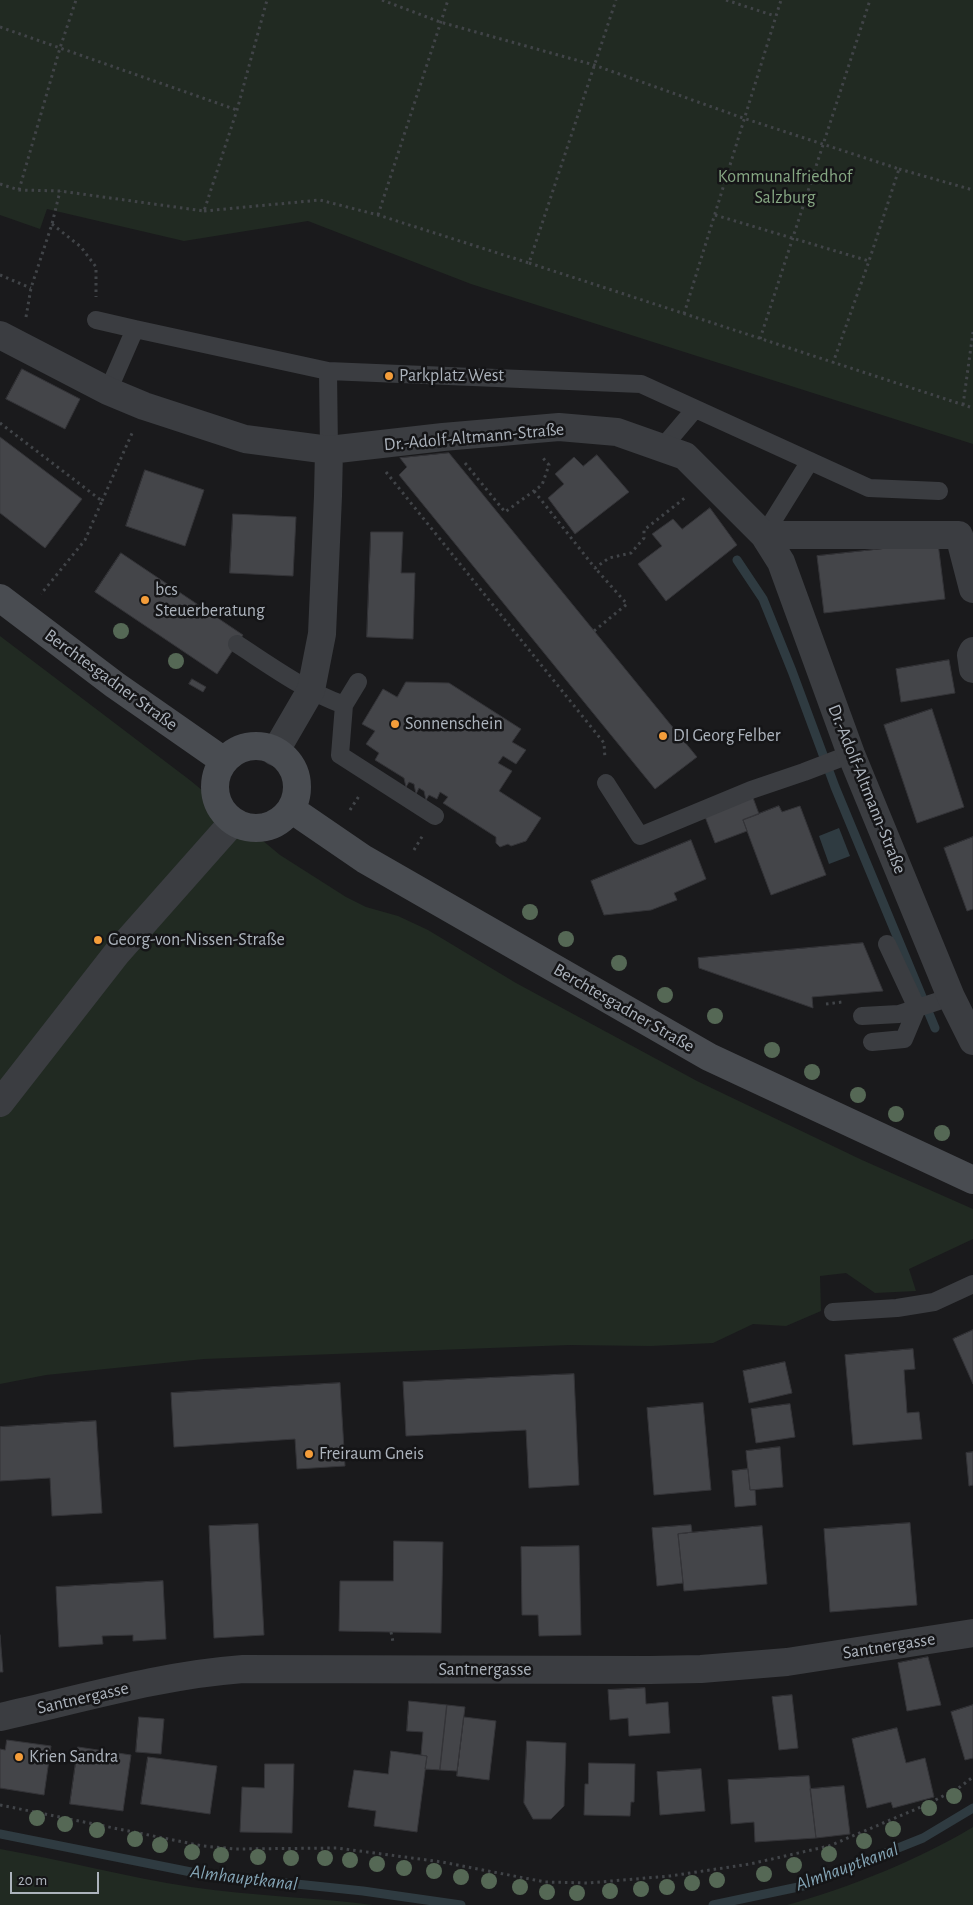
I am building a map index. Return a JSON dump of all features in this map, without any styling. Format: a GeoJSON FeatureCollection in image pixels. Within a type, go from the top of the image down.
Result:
{"type":"FeatureCollection","features":[{"type":"Feature","properties":{"kind":"main road","name":"Berchtesgadner Straße"},"geometry":{"type":"LineString","coordinates":[[0,598],[115,685],[224,761]]}},
{"type":"Feature","properties":{"kind":"main road"},"geometry":{"type":"LineString","coordinates":[[248,747],[262,747],[275,752],[286,760],[293,771],[296,784],[295,797],[291,809],[282,819],[271,826],[245,827],[233,822],[223,812],[217,800],[214,786],[217,773],[224,761],[235,752],[248,747]]}},
{"type":"Feature","properties":{"kind":"main road","name":"Berchtesgadner Straße"},"geometry":{"type":"LineString","coordinates":[[291,809],[364,859],[709,1057],[973,1180]]}},
{"type":"Feature","properties":{"kind":"street","name":"Dr.-Adolf-Altmann-Straße"},"geometry":{"type":"LineString","coordinates":[[10,341],[108,391],[144,406],[245,439],[328,450],[558,427],[617,432],[685,456],[764,535],[780,562],[843,757],[942,999],[973,1041]]}},
{"type":"Feature","properties":{"kind":"street"},"geometry":{"type":"LineString","coordinates":[[275,752],[311,690],[322,634],[328,450]]}},
{"type":"Feature","properties":{"kind":"street"},"geometry":{"type":"LineString","coordinates":[[764,535],[966,535],[973,589]]}},
{"type":"Feature","properties":{"kind":"street"},"geometry":{"type":"LineString","coordinates":[[973,651],[971,655],[973,669]]}},
{"type":"Feature","properties":{"kind":"street"},"geometry":{"type":"LineString","coordinates":[[0,1104],[117,953],[233,822]]}},
{"type":"Feature","properties":{"kind":"street","name":"Santnergasse"},"geometry":{"type":"LineString","coordinates":[[0,1717],[207,1672],[243,1669],[650,1670],[702,1668],[787,1662],[973,1633]]}},
{"type":"Feature","properties":{"kind":"lane"},"geometry":{"type":"LineString","coordinates":[[96,320],[328,371],[641,384],[869,488],[939,491]]}},
{"type":"Feature","properties":{"kind":"lane"},"geometry":{"type":"LineString","coordinates":[[108,391],[135,329]]}},
{"type":"Feature","properties":{"kind":"lane"},"geometry":{"type":"LineString","coordinates":[[328,371],[328,450]]}},
{"type":"Feature","properties":{"kind":"lane"},"geometry":{"type":"LineString","coordinates":[[662,448],[695,409]]}},
{"type":"Feature","properties":{"kind":"lane"},"geometry":{"type":"LineString","coordinates":[[764,535],[810,461]]}},
{"type":"Feature","properties":{"kind":"lane"},"geometry":{"type":"LineString","coordinates":[[237,644],[311,690],[327,699],[344,705]]}},
{"type":"Feature","properties":{"kind":"lane"},"geometry":{"type":"LineString","coordinates":[[358,682],[344,705],[340,756],[436,816]]}},
{"type":"Feature","properties":{"kind":"lane"},"geometry":{"type":"LineString","coordinates":[[606,783],[640,836],[751,790],[843,757]]}},
{"type":"Feature","properties":{"kind":"lane"},"geometry":{"type":"LineString","coordinates":[[872,1042],[904,1039],[917,1008],[887,944]]}},
{"type":"Feature","properties":{"kind":"lane"},"geometry":{"type":"LineString","coordinates":[[862,1016],[899,1014],[942,999]]}},
{"type":"Feature","properties":{"kind":"lane"},"geometry":{"type":"LineString","coordinates":[[833,1312],[896,1308],[934,1302],[973,1284]]}},
{"type":"Feature","properties":{"kind":"path"},"geometry":{"type":"LineString","coordinates":[[19,190],[60,48],[76,0]]}},
{"type":"Feature","properties":{"kind":"path"},"geometry":{"type":"LineString","coordinates":[[204,211],[237,110],[267,0]]}},
{"type":"Feature","properties":{"kind":"path"},"geometry":{"type":"LineString","coordinates":[[382,0],[440,22],[594,65],[743,118],[973,190]]}},
{"type":"Feature","properties":{"kind":"path"},"geometry":{"type":"LineString","coordinates":[[378,216],[448,0]]}},
{"type":"Feature","properties":{"kind":"path"},"geometry":{"type":"LineString","coordinates":[[529,263],[616,0]]}},
{"type":"Feature","properties":{"kind":"path"},"geometry":{"type":"LineString","coordinates":[[726,0],[776,16]]}},
{"type":"Feature","properties":{"kind":"path"},"geometry":{"type":"LineString","coordinates":[[684,314],[781,0]]}},
{"type":"Feature","properties":{"kind":"path"},"geometry":{"type":"LineString","coordinates":[[760,339],[870,0]]}},
{"type":"Feature","properties":{"kind":"path"},"geometry":{"type":"LineString","coordinates":[[0,27],[237,110]]}},
{"type":"Feature","properties":{"kind":"path"},"geometry":{"type":"LineString","coordinates":[[833,363],[899,168]]}},
{"type":"Feature","properties":{"kind":"path"},"geometry":{"type":"LineString","coordinates":[[0,184],[19,190],[60,191],[204,211],[320,200],[529,263],[973,408]]}},
{"type":"Feature","properties":{"kind":"path"},"geometry":{"type":"LineString","coordinates":[[10,341],[31,288],[52,224],[60,191]]}},
{"type":"Feature","properties":{"kind":"path"},"geometry":{"type":"LineString","coordinates":[[716,215],[869,261]]}},
{"type":"Feature","properties":{"kind":"path"},"geometry":{"type":"LineString","coordinates":[[52,224],[81,247],[96,268],[96,320]]}},
{"type":"Feature","properties":{"kind":"path"},"geometry":{"type":"LineString","coordinates":[[0,275],[31,288]]}},
{"type":"Feature","properties":{"kind":"path"},"geometry":{"type":"LineString","coordinates":[[963,405],[973,332]]}},
{"type":"Feature","properties":{"kind":"path"},"geometry":{"type":"LineString","coordinates":[[41,594],[85,540],[144,406]]}},
{"type":"Feature","properties":{"kind":"path"},"geometry":{"type":"LineString","coordinates":[[0,423],[102,501]]}},
{"type":"Feature","properties":{"kind":"path"},"geometry":{"type":"LineString","coordinates":[[443,437],[505,512],[542,485],[549,465],[521,430]]}},
{"type":"Feature","properties":{"kind":"path"},"geometry":{"type":"LineString","coordinates":[[380,465],[604,743],[606,783]]}},
{"type":"Feature","properties":{"kind":"path"},"geometry":{"type":"LineString","coordinates":[[596,568],[609,558],[631,553],[644,538],[644,530],[708,479]]}},
{"type":"Feature","properties":{"kind":"path"},"geometry":{"type":"LineString","coordinates":[[534,491],[596,568],[628,604],[594,631]]}},
{"type":"Feature","properties":{"kind":"path"},"geometry":{"type":"LineString","coordinates":[[0,1805],[204,1846],[236,1850],[337,1848],[442,1862],[544,1882],[588,1883],[715,1870],[829,1846],[928,1804],[960,1787],[973,1777]]}},
{"type":"Feature","properties":{"kind":"green space","name":"Kommunalfriedhof Salzburg"},"geometry":{"type":"Polygon","coordinates":[[[0,0],[973,0],[973,444],[471,284],[308,221],[184,241],[47,209],[40,229],[0,215],[0,0]]]}},
{"type":"Feature","properties":{"kind":"green space"},"geometry":{"type":"Polygon","coordinates":[[[0,636],[191,781],[280,855],[346,897],[366,907],[398,916],[428,930],[516,983],[697,1081],[862,1160],[973,1209],[973,1239],[909,1269],[916,1291],[875,1293],[846,1273],[820,1276],[821,1311],[786,1326],[753,1324],[713,1343],[651,1346],[569,1345],[204,1359],[46,1375],[0,1384],[0,636]]]}},
{"type":"Feature","properties":{"kind":"green space"},"geometry":{"type":"Polygon","coordinates":[[[973,1827],[973,1905],[787,1905],[859,1882],[883,1872],[929,1851],[973,1827]]]}},
{"type":"Feature","properties":{"kind":"green space"},"geometry":{"type":"Polygon","coordinates":[[[0,1849],[191,1887],[373,1905],[0,1905],[0,1849]]]}},
{"type":"Feature","properties":{"kind":"shaded area"},"geometry":{"type":"Polygon","coordinates":[[[839,828],[850,856],[829,864],[819,836],[839,828]]]}},
{"type":"Feature","properties":{"kind":"building"},"geometry":{"type":"Polygon","coordinates":[[[22,369],[80,399],[65,429],[6,399],[22,369]]]}},
{"type":"Feature","properties":{"kind":"building"},"geometry":{"type":"Polygon","coordinates":[[[0,437],[82,499],[45,548],[0,513],[0,437]]]}},
{"type":"Feature","properties":{"kind":"building"},"geometry":{"type":"Polygon","coordinates":[[[449,453],[697,757],[655,789],[399,475],[407,467],[400,458],[449,453]]]}},
{"type":"Feature","properties":{"kind":"building"},"geometry":{"type":"Polygon","coordinates":[[[597,455],[629,492],[575,534],[548,498],[564,484],[555,474],[574,457],[583,466],[597,455]]]}},
{"type":"Feature","properties":{"kind":"building"},"geometry":{"type":"Polygon","coordinates":[[[145,470],[204,490],[185,546],[126,526],[145,470]]]}},
{"type":"Feature","properties":{"kind":"building"},"geometry":{"type":"Polygon","coordinates":[[[710,508],[737,545],[666,601],[638,564],[662,546],[652,534],[673,519],[682,529],[710,508]]]}},
{"type":"Feature","properties":{"kind":"building"},"geometry":{"type":"Polygon","coordinates":[[[233,514],[296,517],[293,576],[230,573],[233,514]]]}},
{"type":"Feature","properties":{"kind":"building"},"geometry":{"type":"Polygon","coordinates":[[[371,532],[403,532],[401,573],[415,573],[413,639],[367,637],[371,532]]]}},
{"type":"Feature","properties":{"kind":"building"},"geometry":{"type":"Polygon","coordinates":[[[938,543],[945,599],[824,613],[817,556],[938,543]]]}},
{"type":"Feature","properties":{"kind":"building"},"geometry":{"type":"Polygon","coordinates":[[[121,553],[243,635],[217,674],[95,592],[121,553]]]}},
{"type":"Feature","properties":{"kind":"building"},"geometry":{"type":"Polygon","coordinates":[[[949,660],[955,693],[901,702],[896,669],[949,660]]]}},
{"type":"Feature","properties":{"kind":"building"},"geometry":{"type":"Polygon","coordinates":[[[192,679],[206,687],[203,692],[189,684],[192,679]]]}},
{"type":"Feature","properties":{"kind":"building"},"geometry":{"type":"Polygon","coordinates":[[[406,682],[449,683],[521,729],[512,742],[526,750],[516,764],[503,756],[498,763],[512,771],[499,791],[541,818],[526,841],[500,847],[496,843],[496,837],[443,803],[448,797],[440,792],[437,799],[429,795],[426,800],[424,791],[419,788],[416,794],[414,784],[409,782],[406,787],[404,778],[375,760],[379,753],[366,744],[375,731],[362,724],[383,689],[397,697],[406,682]]]}},
{"type":"Feature","properties":{"kind":"building"},"geometry":{"type":"Polygon","coordinates":[[[932,709],[964,807],[917,823],[884,725],[932,709]]]}},
{"type":"Feature","properties":{"kind":"building"},"geometry":{"type":"Polygon","coordinates":[[[752,795],[759,814],[743,820],[747,831],[715,843],[704,814],[752,795]]]}},
{"type":"Feature","properties":{"kind":"building"},"geometry":{"type":"Polygon","coordinates":[[[779,806],[782,812],[800,806],[826,875],[771,895],[743,820],[779,806]]]}},
{"type":"Feature","properties":{"kind":"building"},"geometry":{"type":"Polygon","coordinates":[[[973,837],[973,909],[967,911],[944,848],[973,837]]]}},
{"type":"Feature","properties":{"kind":"building"},"geometry":{"type":"Polygon","coordinates":[[[691,840],[706,879],[674,893],[677,900],[651,910],[604,915],[591,881],[691,840]]]}},
{"type":"Feature","properties":{"kind":"building"},"geometry":{"type":"Polygon","coordinates":[[[863,943],[883,991],[812,997],[813,1008],[699,968],[698,958],[863,943]]]}},
{"type":"Feature","properties":{"kind":"building"},"geometry":{"type":"Polygon","coordinates":[[[973,1330],[973,1384],[953,1339],[973,1330]]]}},
{"type":"Feature","properties":{"kind":"building"},"geometry":{"type":"Polygon","coordinates":[[[913,1349],[915,1369],[904,1370],[907,1413],[919,1412],[922,1439],[853,1445],[845,1355],[913,1349]]]}},
{"type":"Feature","properties":{"kind":"building"},"geometry":{"type":"Polygon","coordinates":[[[785,1362],[792,1393],[749,1403],[743,1371],[785,1362]]]}},
{"type":"Feature","properties":{"kind":"building"},"geometry":{"type":"Polygon","coordinates":[[[574,1374],[579,1485],[529,1488],[526,1430],[406,1436],[403,1382],[574,1374]]]}},
{"type":"Feature","properties":{"kind":"building"},"geometry":{"type":"Polygon","coordinates":[[[340,1383],[345,1466],[297,1469],[295,1439],[174,1447],[171,1393],[340,1383]]]}},
{"type":"Feature","properties":{"kind":"building"},"geometry":{"type":"Polygon","coordinates":[[[703,1403],[711,1490],[654,1495],[647,1408],[703,1403]]]}},
{"type":"Feature","properties":{"kind":"building"},"geometry":{"type":"Polygon","coordinates":[[[790,1404],[795,1437],[756,1443],[751,1409],[790,1404]]]}},
{"type":"Feature","properties":{"kind":"building"},"geometry":{"type":"Polygon","coordinates":[[[96,1421],[102,1513],[52,1516],[50,1478],[0,1481],[0,1427],[96,1421]]]}},
{"type":"Feature","properties":{"kind":"building"},"geometry":{"type":"Polygon","coordinates":[[[780,1447],[783,1487],[750,1490],[746,1451],[780,1447]]]}},
{"type":"Feature","properties":{"kind":"building"},"geometry":{"type":"Polygon","coordinates":[[[973,1452],[973,1485],[969,1486],[966,1453],[973,1452]]]}},
{"type":"Feature","properties":{"kind":"building"},"geometry":{"type":"Polygon","coordinates":[[[748,1469],[750,1490],[755,1490],[756,1505],[735,1507],[732,1471],[748,1469]]]}},
{"type":"Feature","properties":{"kind":"building"},"geometry":{"type":"Polygon","coordinates":[[[910,1523],[917,1605],[830,1612],[824,1529],[910,1523]]]}},
{"type":"Feature","properties":{"kind":"building"},"geometry":{"type":"Polygon","coordinates":[[[258,1524],[264,1635],[214,1638],[209,1526],[258,1524]]]}},
{"type":"Feature","properties":{"kind":"building"},"geometry":{"type":"Polygon","coordinates":[[[691,1525],[692,1532],[678,1534],[683,1583],[657,1586],[652,1528],[691,1525]]]}},
{"type":"Feature","properties":{"kind":"building"},"geometry":{"type":"Polygon","coordinates":[[[762,1526],[767,1584],[684,1591],[678,1534],[762,1526]]]}},
{"type":"Feature","properties":{"kind":"building"},"geometry":{"type":"Polygon","coordinates":[[[394,1541],[443,1542],[441,1633],[339,1631],[340,1581],[393,1581],[394,1541]]]}},
{"type":"Feature","properties":{"kind":"building"},"geometry":{"type":"Polygon","coordinates":[[[579,1546],[581,1635],[539,1636],[538,1615],[522,1615],[521,1547],[579,1546]]]}},
{"type":"Feature","properties":{"kind":"building"},"geometry":{"type":"Polygon","coordinates":[[[163,1581],[166,1639],[133,1641],[133,1635],[102,1636],[103,1644],[59,1647],[56,1587],[163,1581]]]}},
{"type":"Feature","properties":{"kind":"building"},"geometry":{"type":"Polygon","coordinates":[[[0,1635],[3,1672],[0,1672],[0,1635]]]}},
{"type":"Feature","properties":{"kind":"building"},"geometry":{"type":"Polygon","coordinates":[[[928,1657],[941,1705],[907,1711],[898,1663],[928,1657]]]}},
{"type":"Feature","properties":{"kind":"building"},"geometry":{"type":"Polygon","coordinates":[[[645,1688],[646,1704],[668,1702],[670,1733],[629,1736],[628,1718],[610,1720],[608,1690],[645,1688]]]}},
{"type":"Feature","properties":{"kind":"building"},"geometry":{"type":"Polygon","coordinates":[[[792,1695],[798,1748],[779,1750],[772,1697],[792,1695]]]}},
{"type":"Feature","properties":{"kind":"building"},"geometry":{"type":"Polygon","coordinates":[[[409,1701],[447,1705],[440,1770],[425,1769],[427,1756],[421,1755],[423,1732],[407,1731],[409,1701]]]}},
{"type":"Feature","properties":{"kind":"building"},"geometry":{"type":"Polygon","coordinates":[[[447,1705],[465,1707],[457,1771],[440,1770],[447,1705]]]}},
{"type":"Feature","properties":{"kind":"building"},"geometry":{"type":"Polygon","coordinates":[[[973,1705],[973,1758],[965,1760],[951,1712],[973,1705]]]}},
{"type":"Feature","properties":{"kind":"building"},"geometry":{"type":"Polygon","coordinates":[[[139,1717],[164,1719],[161,1754],[136,1752],[139,1717]]]}},
{"type":"Feature","properties":{"kind":"building"},"geometry":{"type":"Polygon","coordinates":[[[464,1717],[496,1721],[489,1780],[457,1776],[464,1717]]]}},
{"type":"Feature","properties":{"kind":"building"},"geometry":{"type":"Polygon","coordinates":[[[897,1728],[906,1763],[925,1758],[934,1797],[893,1808],[891,1802],[867,1808],[852,1739],[897,1728]]]}},
{"type":"Feature","properties":{"kind":"building"},"geometry":{"type":"Polygon","coordinates":[[[7,1740],[51,1746],[44,1795],[0,1788],[0,1749],[5,1750],[7,1740]]]}},
{"type":"Feature","properties":{"kind":"building"},"geometry":{"type":"Polygon","coordinates":[[[527,1741],[566,1743],[564,1806],[551,1819],[533,1819],[524,1803],[527,1741]]]}},
{"type":"Feature","properties":{"kind":"building"},"geometry":{"type":"Polygon","coordinates":[[[78,1747],[131,1755],[123,1811],[70,1804],[78,1747]]]}},
{"type":"Feature","properties":{"kind":"building"},"geometry":{"type":"Polygon","coordinates":[[[391,1751],[427,1756],[417,1832],[374,1826],[376,1811],[348,1807],[354,1770],[388,1774],[391,1751]]]}},
{"type":"Feature","properties":{"kind":"building"},"geometry":{"type":"Polygon","coordinates":[[[148,1757],[217,1766],[210,1814],[141,1804],[148,1757]]]}},
{"type":"Feature","properties":{"kind":"building"},"geometry":{"type":"Polygon","coordinates":[[[589,1763],[635,1764],[634,1802],[631,1802],[630,1816],[584,1815],[585,1784],[588,1784],[589,1763]]]}},
{"type":"Feature","properties":{"kind":"building"},"geometry":{"type":"Polygon","coordinates":[[[265,1764],[294,1764],[292,1833],[240,1832],[242,1787],[264,1788],[265,1764]]]}},
{"type":"Feature","properties":{"kind":"building"},"geometry":{"type":"Polygon","coordinates":[[[701,1769],[705,1811],[660,1815],[657,1772],[701,1769]]]}},
{"type":"Feature","properties":{"kind":"building"},"geometry":{"type":"Polygon","coordinates":[[[809,1776],[816,1838],[755,1842],[754,1822],[731,1824],[728,1780],[809,1776]]]}},
{"type":"Feature","properties":{"kind":"building"},"geometry":{"type":"Polygon","coordinates":[[[844,1786],[850,1834],[816,1838],[810,1789],[844,1786]]]}},
{"type":"Feature","properties":{"kind":"waterway"},"geometry":{"type":"LineString","coordinates":[[737,560],[763,599],[835,787],[935,1028]]}},
{"type":"Feature","properties":{"kind":"waterway","name":"Almhauptkanal"},"geometry":{"type":"LineString","coordinates":[[713,1905],[803,1886],[923,1838],[973,1808]]}},
{"type":"Feature","properties":{"kind":"waterway","name":"Almhauptkanal"},"geometry":{"type":"LineString","coordinates":[[0,1834],[201,1874],[363,1891],[461,1905]]}},
{"type":"Feature","properties":{"kind":"place","name":"Parkplatz West"},"geometry":{"type":"Point","coordinates":[389,376]}},
{"type":"Feature","properties":{"kind":"place","name":"bcs Steuerberatung"},"geometry":{"type":"Point","coordinates":[145,600]}},
{"type":"Feature","properties":{"kind":"place","name":"Sonnenschein"},"geometry":{"type":"Point","coordinates":[395,724]}},
{"type":"Feature","properties":{"kind":"place","name":"DI Georg Felber"},"geometry":{"type":"Point","coordinates":[663,736]}},
{"type":"Feature","properties":{"kind":"place","name":"Georg-von-Nissen-Straße"},"geometry":{"type":"Point","coordinates":[98,940]}},
{"type":"Feature","properties":{"kind":"place","name":"Freiraum Gneis"},"geometry":{"type":"Point","coordinates":[309,1454]}},
{"type":"Feature","properties":{"kind":"place","name":"Krien Sandra"},"geometry":{"type":"Point","coordinates":[19,1757]}}]}
